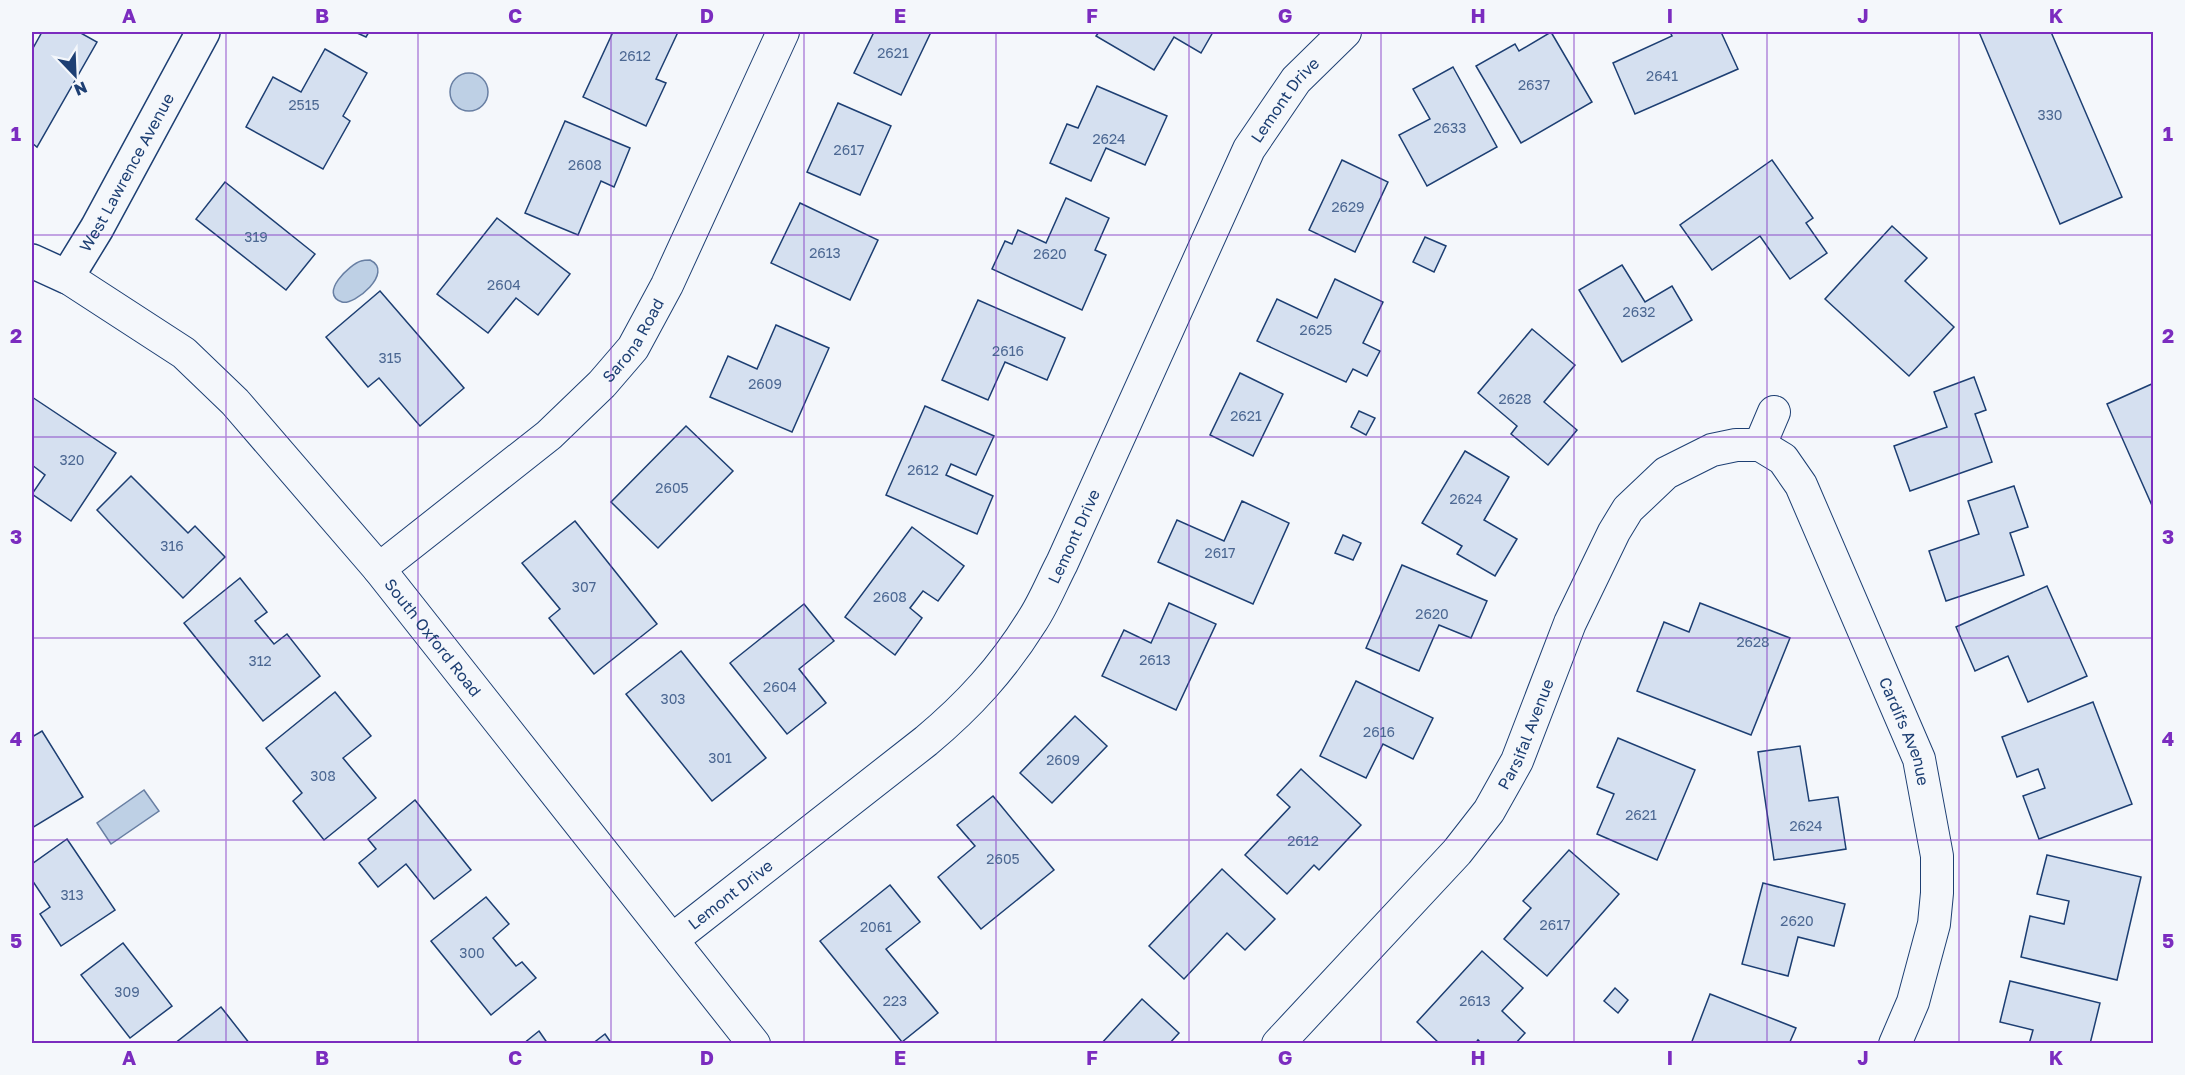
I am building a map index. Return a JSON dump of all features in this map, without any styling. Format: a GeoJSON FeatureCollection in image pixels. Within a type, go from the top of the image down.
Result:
{"type":"FeatureCollection","features":[{"type":"Feature","properties":{"kind":"street","name":"West Lawrence Avenue"},"geometry":{"type":"LineString","coordinates":[[67,277],[97,228],[203,32]]}},
{"type":"Feature","properties":{"kind":"street","name":"Sarona Road"},"geometry":{"type":"LineString","coordinates":[[378,569],[549,435],[602,384],[633,348],[667,285],[783,32]]}},
{"type":"Feature","properties":{"kind":"street","name":"Lemont Drive"},"geometry":{"type":"LineString","coordinates":[[672,940],[926,741],[963,709],[998,670],[1033,620],[1062,563],[1249,148],[1296,80],[1345,32]]}},
{"type":"Feature","properties":{"kind":"street"},"geometry":{"type":"LineString","coordinates":[[32,261],[67,277]]}},
{"type":"Feature","properties":{"kind":"street","name":"South Oxford Road"},"geometry":{"type":"LineString","coordinates":[[67,277],[184,353],[235,402],[378,569],[754,1044]]}},
{"type":"Feature","properties":{"kind":"street"},"geometry":{"type":"LineString","coordinates":[[1760,445],[1774,412]]}},
{"type":"Feature","properties":{"kind":"street","name":"Parsifal Avenue"},"geometry":{"type":"LineString","coordinates":[[1278,1044],[1457,852],[1489,810],[1516,761],[1570,624],[1614,532],[1628,509],[1666,473],[1712,450],[1736,445],[1760,445]]}},
{"type":"Feature","properties":{"kind":"street","name":"Cardifs Avenue"},"geometry":{"type":"LineString","coordinates":[[1760,445],[1783,459],[1801,485],[1919,759],[1937,856],[1937,892],[1934,924],[1916,991],[1895,1044]]}},
{"type":"Feature","properties":{"kind":"water"},"geometry":{"type":"Polygon","coordinates":[[[469,73],[483,78],[488,92],[483,106],[469,111],[455,106],[450,92],[455,78],[469,73]]]}},
{"type":"Feature","properties":{"kind":"water"},"geometry":{"type":"Polygon","coordinates":[[[370,260],[376,265],[378,272],[370,287],[363,294],[348,302],[335,298],[333,293],[335,286],[344,273],[356,263],[370,260]]]}},
{"type":"Feature","properties":{"kind":"water"},"geometry":{"type":"Polygon","coordinates":[[[144,790],[159,811],[111,844],[97,823],[144,790]]]}},
{"type":"Feature","properties":{"kind":"building"},"geometry":{"type":"Polygon","coordinates":[[[42,32],[79,32],[97,42],[37,147],[32,143],[32,50],[42,32]]]}},
{"type":"Feature","properties":{"kind":"building"},"geometry":{"type":"Polygon","coordinates":[[[355,32],[369,32],[366,37],[355,32]]]}},
{"type":"Feature","properties":{"kind":"building"},"geometry":{"type":"Polygon","coordinates":[[[613,32],[678,32],[656,79],[666,83],[646,126],[583,97],[613,32]]]}},
{"type":"Feature","properties":{"kind":"building"},"geometry":{"type":"Polygon","coordinates":[[[874,32],[931,32],[901,95],[854,73],[874,32]]]}},
{"type":"Feature","properties":{"kind":"building"},"geometry":{"type":"Polygon","coordinates":[[[1099,32],[1213,32],[1201,53],[1174,37],[1154,70],[1096,36],[1099,32]]]}},
{"type":"Feature","properties":{"kind":"building"},"geometry":{"type":"Polygon","coordinates":[[[1551,32],[1592,102],[1521,143],[1476,66],[1515,44],[1519,51],[1551,32]]]}},
{"type":"Feature","properties":{"kind":"building"},"geometry":{"type":"Polygon","coordinates":[[[1670,32],[1721,32],[1738,69],[1635,114],[1613,63],[1672,36],[1670,32]]]}},
{"type":"Feature","properties":{"kind":"building"},"geometry":{"type":"Polygon","coordinates":[[[1979,32],[2051,32],[2122,197],[2060,224],[1979,32]]]}},
{"type":"Feature","properties":{"kind":"building"},"geometry":{"type":"Polygon","coordinates":[[[325,49],[367,73],[343,116],[350,121],[323,169],[246,127],[273,77],[301,92],[325,49]]]}},
{"type":"Feature","properties":{"kind":"building"},"geometry":{"type":"Polygon","coordinates":[[[1453,67],[1497,147],[1427,186],[1399,135],[1430,119],[1413,89],[1453,67]]]}},
{"type":"Feature","properties":{"kind":"building"},"geometry":{"type":"Polygon","coordinates":[[[1097,86],[1167,116],[1145,165],[1106,148],[1091,181],[1050,163],[1067,124],[1078,128],[1097,86]]]}},
{"type":"Feature","properties":{"kind":"building"},"geometry":{"type":"Polygon","coordinates":[[[838,103],[891,126],[860,195],[807,172],[838,103]]]}},
{"type":"Feature","properties":{"kind":"building"},"geometry":{"type":"Polygon","coordinates":[[[565,121],[630,148],[614,187],[601,181],[578,235],[525,213],[565,121]]]}},
{"type":"Feature","properties":{"kind":"building"},"geometry":{"type":"Polygon","coordinates":[[[1342,160],[1388,182],[1355,252],[1309,230],[1342,160]]]}},
{"type":"Feature","properties":{"kind":"building"},"geometry":{"type":"Polygon","coordinates":[[[1772,160],[1813,218],[1806,223],[1827,253],[1790,279],[1760,236],[1712,270],[1680,225],[1772,160]]]}},
{"type":"Feature","properties":{"kind":"building"},"geometry":{"type":"Polygon","coordinates":[[[225,182],[315,254],[286,290],[196,219],[225,182]]]}},
{"type":"Feature","properties":{"kind":"building"},"geometry":{"type":"Polygon","coordinates":[[[1066,198],[1109,218],[1095,250],[1106,255],[1082,310],[992,269],[1005,241],[1012,244],[1018,230],[1046,243],[1066,198]]]}},
{"type":"Feature","properties":{"kind":"building"},"geometry":{"type":"Polygon","coordinates":[[[800,203],[878,240],[850,300],[771,263],[800,203]]]}},
{"type":"Feature","properties":{"kind":"building"},"geometry":{"type":"Polygon","coordinates":[[[497,218],[570,274],[538,315],[516,298],[488,333],[437,294],[497,218]]]}},
{"type":"Feature","properties":{"kind":"building"},"geometry":{"type":"Polygon","coordinates":[[[1892,226],[1927,258],[1905,281],[1954,327],[1909,376],[1825,299],[1892,226]]]}},
{"type":"Feature","properties":{"kind":"building"},"geometry":{"type":"Polygon","coordinates":[[[1425,237],[1446,246],[1434,272],[1413,262],[1425,237]]]}},
{"type":"Feature","properties":{"kind":"building"},"geometry":{"type":"Polygon","coordinates":[[[1622,265],[1645,302],[1672,286],[1692,320],[1622,362],[1579,290],[1622,265]]]}},
{"type":"Feature","properties":{"kind":"building"},"geometry":{"type":"Polygon","coordinates":[[[1335,279],[1383,302],[1363,343],[1380,351],[1367,376],[1353,369],[1346,382],[1257,341],[1277,299],[1317,318],[1335,279]]]}},
{"type":"Feature","properties":{"kind":"building"},"geometry":{"type":"Polygon","coordinates":[[[380,291],[464,388],[420,426],[379,378],[368,387],[326,337],[380,291]]]}},
{"type":"Feature","properties":{"kind":"building"},"geometry":{"type":"Polygon","coordinates":[[[978,300],[1065,338],[1047,380],[1005,362],[988,400],[942,380],[978,300]]]}},
{"type":"Feature","properties":{"kind":"building"},"geometry":{"type":"Polygon","coordinates":[[[776,325],[829,348],[792,432],[710,397],[728,356],[757,369],[776,325]]]}},
{"type":"Feature","properties":{"kind":"building"},"geometry":{"type":"Polygon","coordinates":[[[1532,329],[1575,365],[1544,402],[1577,430],[1548,465],[1511,434],[1517,426],[1478,393],[1532,329]]]}},
{"type":"Feature","properties":{"kind":"building"},"geometry":{"type":"Polygon","coordinates":[[[1240,373],[1283,394],[1253,456],[1210,435],[1240,373]]]}},
{"type":"Feature","properties":{"kind":"building"},"geometry":{"type":"Polygon","coordinates":[[[1974,377],[1986,410],[1975,414],[1992,462],[1910,491],[1894,446],[1947,427],[1934,392],[1974,377]]]}},
{"type":"Feature","properties":{"kind":"building"},"geometry":{"type":"Polygon","coordinates":[[[2154,383],[2154,510],[2107,404],[2154,383]]]}},
{"type":"Feature","properties":{"kind":"building"},"geometry":{"type":"Polygon","coordinates":[[[32,397],[116,453],[71,521],[32,494],[45,475],[32,465],[32,397]]]}},
{"type":"Feature","properties":{"kind":"building"},"geometry":{"type":"Polygon","coordinates":[[[925,406],[994,436],[976,475],[951,464],[946,475],[993,496],[977,534],[886,495],[925,406]]]}},
{"type":"Feature","properties":{"kind":"building"},"geometry":{"type":"Polygon","coordinates":[[[1359,411],[1375,418],[1366,435],[1351,427],[1359,411]]]}},
{"type":"Feature","properties":{"kind":"building"},"geometry":{"type":"Polygon","coordinates":[[[686,426],[733,471],[658,548],[611,502],[686,426]]]}},
{"type":"Feature","properties":{"kind":"building"},"geometry":{"type":"Polygon","coordinates":[[[1465,451],[1509,477],[1484,520],[1517,539],[1495,576],[1457,554],[1462,546],[1422,523],[1465,451]]]}},
{"type":"Feature","properties":{"kind":"building"},"geometry":{"type":"Polygon","coordinates":[[[131,476],[188,533],[195,526],[225,557],[183,598],[97,510],[131,476]]]}},
{"type":"Feature","properties":{"kind":"building"},"geometry":{"type":"Polygon","coordinates":[[[2014,486],[2028,527],[2010,533],[2024,575],[1946,601],[1929,551],[1979,534],[1968,501],[2014,486]]]}},
{"type":"Feature","properties":{"kind":"building"},"geometry":{"type":"Polygon","coordinates":[[[1242,501],[1289,523],[1253,604],[1158,562],[1177,520],[1224,541],[1242,501]]]}},
{"type":"Feature","properties":{"kind":"building"},"geometry":{"type":"Polygon","coordinates":[[[575,521],[657,624],[594,674],[549,618],[560,609],[522,563],[575,521]]]}},
{"type":"Feature","properties":{"kind":"building"},"geometry":{"type":"Polygon","coordinates":[[[912,527],[964,566],[938,601],[923,591],[910,608],[922,618],[895,655],[845,617],[912,527]]]}},
{"type":"Feature","properties":{"kind":"building"},"geometry":{"type":"Polygon","coordinates":[[[1343,535],[1361,543],[1353,560],[1335,553],[1343,535]]]}},
{"type":"Feature","properties":{"kind":"building"},"geometry":{"type":"Polygon","coordinates":[[[1402,565],[1487,601],[1471,638],[1439,625],[1419,671],[1366,648],[1402,565]]]}},
{"type":"Feature","properties":{"kind":"building"},"geometry":{"type":"Polygon","coordinates":[[[240,578],[267,612],[255,621],[274,644],[287,634],[320,676],[263,721],[184,623],[240,578]]]}},
{"type":"Feature","properties":{"kind":"building"},"geometry":{"type":"Polygon","coordinates":[[[2047,586],[2087,676],[2028,702],[2008,656],[1975,671],[1956,627],[2047,586]]]}},
{"type":"Feature","properties":{"kind":"building"},"geometry":{"type":"Polygon","coordinates":[[[1169,603],[1216,624],[1176,710],[1102,676],[1124,630],[1151,643],[1169,603]]]}},
{"type":"Feature","properties":{"kind":"building"},"geometry":{"type":"Polygon","coordinates":[[[1700,603],[1790,638],[1751,735],[1637,691],[1664,622],[1689,632],[1700,603]]]}},
{"type":"Feature","properties":{"kind":"building"},"geometry":{"type":"Polygon","coordinates":[[[804,604],[834,641],[799,669],[826,703],[787,734],[730,663],[804,604]]]}},
{"type":"Feature","properties":{"kind":"building"},"geometry":{"type":"Polygon","coordinates":[[[681,651],[766,758],[712,801],[626,694],[681,651]]]}},
{"type":"Feature","properties":{"kind":"building"},"geometry":{"type":"Polygon","coordinates":[[[1356,681],[1433,718],[1413,759],[1383,744],[1366,778],[1320,756],[1356,681]]]}},
{"type":"Feature","properties":{"kind":"building"},"geometry":{"type":"Polygon","coordinates":[[[335,692],[371,736],[343,758],[376,798],[324,840],[293,801],[302,793],[266,748],[335,692]]]}},
{"type":"Feature","properties":{"kind":"building"},"geometry":{"type":"Polygon","coordinates":[[[2093,702],[2132,804],[2039,839],[2023,796],[2045,788],[2038,769],[2017,777],[2002,737],[2093,702]]]}},
{"type":"Feature","properties":{"kind":"building"},"geometry":{"type":"Polygon","coordinates":[[[1075,716],[1107,746],[1052,803],[1020,773],[1075,716]]]}},
{"type":"Feature","properties":{"kind":"building"},"geometry":{"type":"Polygon","coordinates":[[[42,731],[83,797],[32,828],[32,737],[42,731]]]}},
{"type":"Feature","properties":{"kind":"building"},"geometry":{"type":"Polygon","coordinates":[[[1618,738],[1695,770],[1657,860],[1597,834],[1614,794],[1597,787],[1618,738]]]}},
{"type":"Feature","properties":{"kind":"building"},"geometry":{"type":"Polygon","coordinates":[[[1800,746],[1809,801],[1838,797],[1846,849],[1774,860],[1758,752],[1800,746]]]}},
{"type":"Feature","properties":{"kind":"building"},"geometry":{"type":"Polygon","coordinates":[[[1301,769],[1361,825],[1319,870],[1314,865],[1287,894],[1245,855],[1290,807],[1277,795],[1301,769]]]}},
{"type":"Feature","properties":{"kind":"building"},"geometry":{"type":"Polygon","coordinates":[[[993,796],[1054,870],[981,929],[938,877],[975,846],[957,825],[993,796]]]}},
{"type":"Feature","properties":{"kind":"building"},"geometry":{"type":"Polygon","coordinates":[[[415,800],[471,870],[434,899],[406,864],[378,887],[359,863],[376,849],[368,839],[415,800]]]}},
{"type":"Feature","properties":{"kind":"building"},"geometry":{"type":"Polygon","coordinates":[[[67,839],[115,910],[61,946],[40,914],[50,907],[32,880],[32,864],[67,839]]]}},
{"type":"Feature","properties":{"kind":"building"},"geometry":{"type":"Polygon","coordinates":[[[1569,850],[1619,894],[1547,976],[1504,939],[1531,908],[1523,901],[1569,850]]]}},
{"type":"Feature","properties":{"kind":"building"},"geometry":{"type":"Polygon","coordinates":[[[2047,855],[2141,877],[2117,980],[2021,957],[2030,916],[2064,924],[2069,901],[2037,894],[2047,855]]]}},
{"type":"Feature","properties":{"kind":"building"},"geometry":{"type":"Polygon","coordinates":[[[1222,869],[1275,919],[1245,950],[1227,933],[1184,979],[1149,946],[1222,869]]]}},
{"type":"Feature","properties":{"kind":"building"},"geometry":{"type":"Polygon","coordinates":[[[1763,883],[1845,904],[1834,946],[1798,937],[1788,976],[1742,964],[1763,883]]]}},
{"type":"Feature","properties":{"kind":"building"},"geometry":{"type":"Polygon","coordinates":[[[890,885],[920,922],[886,949],[938,1013],[902,1042],[820,941],[890,885]]]}},
{"type":"Feature","properties":{"kind":"building"},"geometry":{"type":"Polygon","coordinates":[[[486,897],[509,924],[493,938],[516,966],[522,962],[536,978],[491,1015],[431,941],[486,897]]]}},
{"type":"Feature","properties":{"kind":"building"},"geometry":{"type":"Polygon","coordinates":[[[123,943],[172,1006],[130,1038],[81,975],[123,943]]]}},
{"type":"Feature","properties":{"kind":"building"},"geometry":{"type":"Polygon","coordinates":[[[1482,951],[1523,988],[1502,1011],[1525,1033],[1515,1044],[1482,1044],[1478,1040],[1475,1044],[1440,1044],[1417,1022],[1482,951]]]}},
{"type":"Feature","properties":{"kind":"building"},"geometry":{"type":"Polygon","coordinates":[[[2010,981],[2100,1003],[2090,1044],[2029,1044],[2033,1030],[2000,1022],[2010,981]]]}},
{"type":"Feature","properties":{"kind":"building"},"geometry":{"type":"Polygon","coordinates":[[[1615,988],[1628,1000],[1618,1013],[1604,1001],[1615,988]]]}},
{"type":"Feature","properties":{"kind":"building"},"geometry":{"type":"Polygon","coordinates":[[[1710,994],[1796,1028],[1789,1044],[1691,1044],[1710,994]]]}},
{"type":"Feature","properties":{"kind":"building"},"geometry":{"type":"Polygon","coordinates":[[[1142,999],[1179,1033],[1169,1044],[1101,1044],[1142,999]]]}},
{"type":"Feature","properties":{"kind":"building"},"geometry":{"type":"Polygon","coordinates":[[[221,1007],[250,1044],[174,1044],[221,1007]]]}},
{"type":"Feature","properties":{"kind":"building"},"geometry":{"type":"Polygon","coordinates":[[[539,1031],[548,1044],[523,1044],[539,1031]]]}},
{"type":"Feature","properties":{"kind":"building"},"geometry":{"type":"Polygon","coordinates":[[[605,1034],[612,1044],[592,1044],[605,1034]]]}}]}
